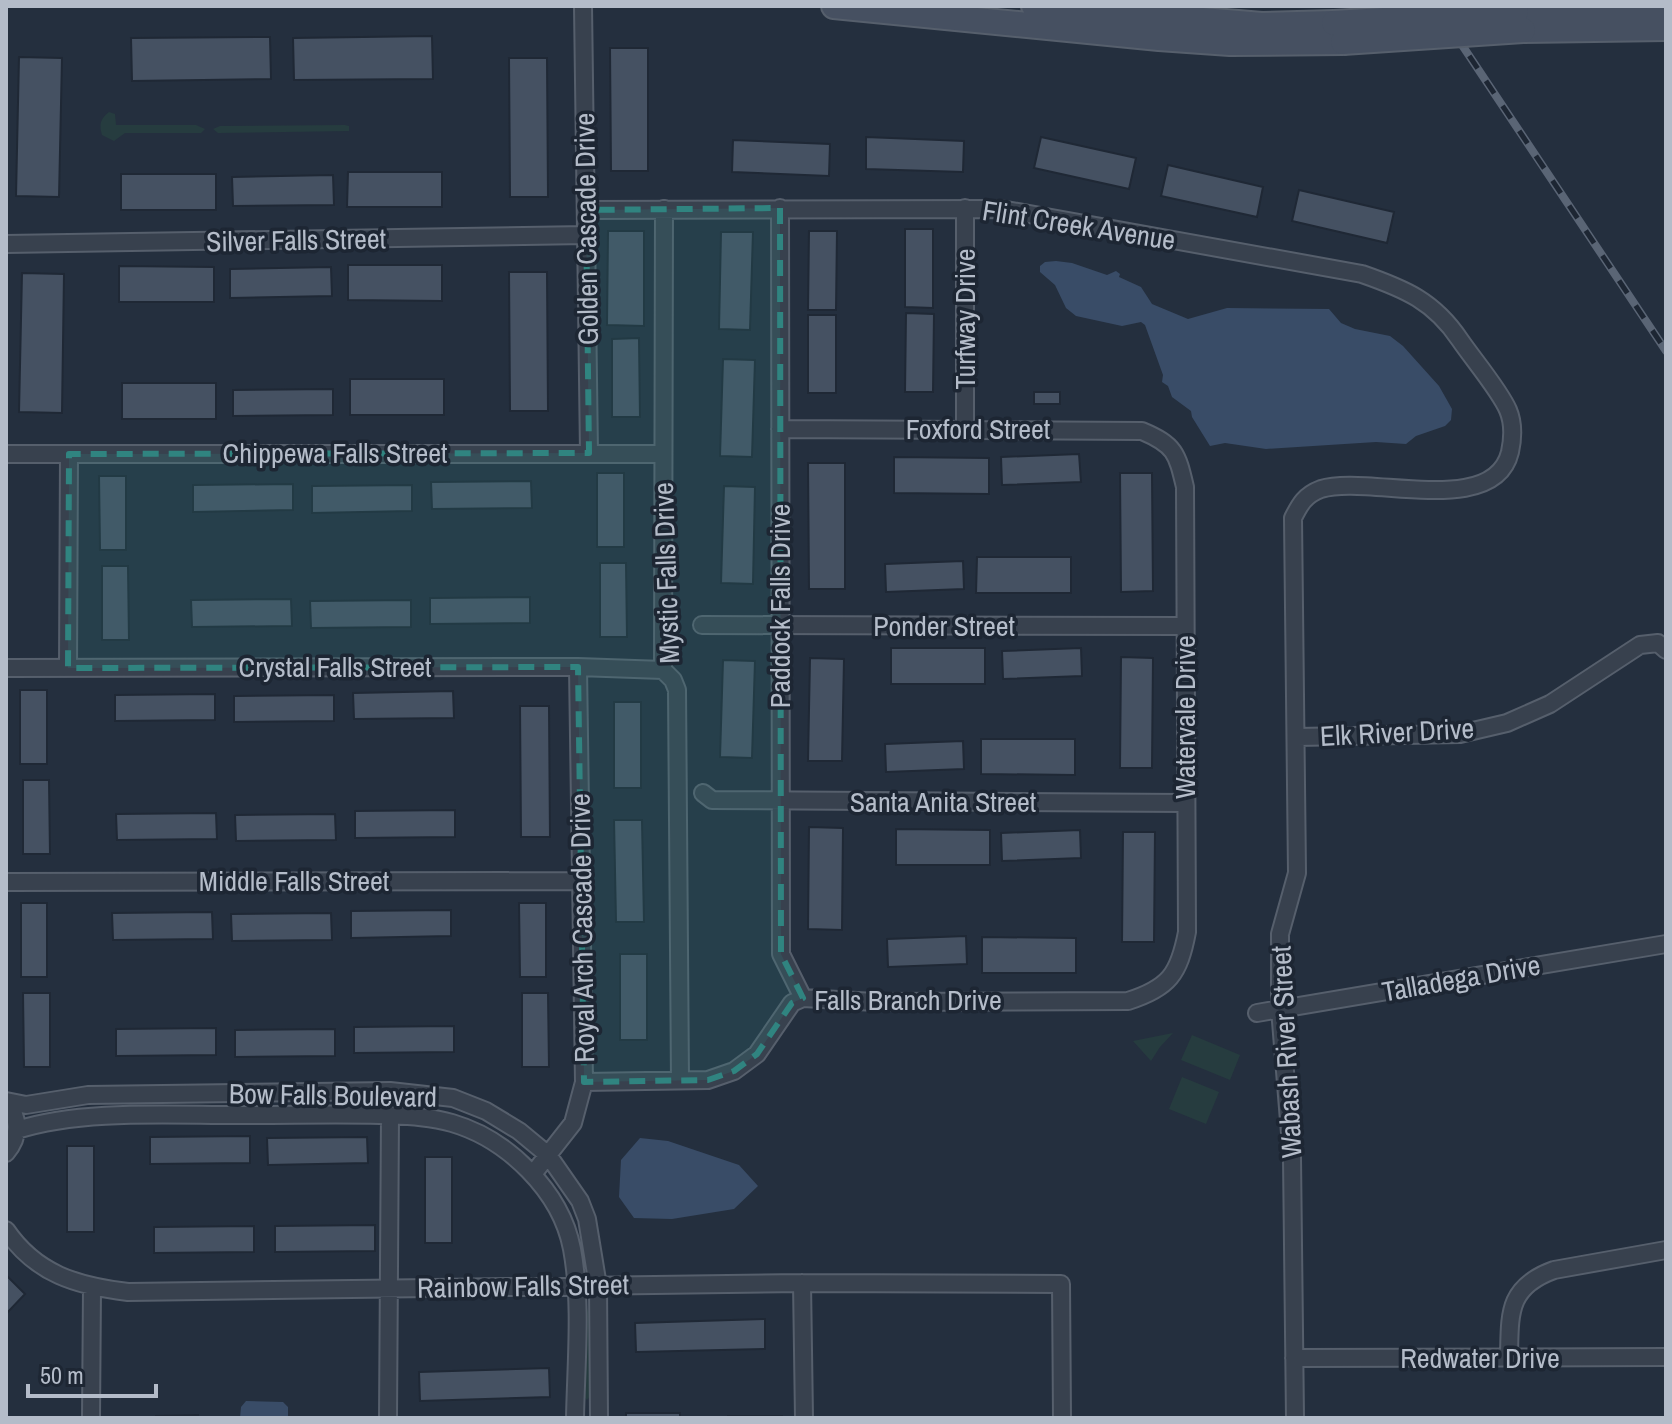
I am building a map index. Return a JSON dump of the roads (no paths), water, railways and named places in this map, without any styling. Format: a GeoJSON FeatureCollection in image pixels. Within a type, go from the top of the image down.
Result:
{"type":"FeatureCollection","features":[{"type":"Feature","properties":{"kind":"main road"},"geometry":{"type":"LineString","coordinates":[[834,6],[1230,43],[1666,8]]}},
{"type":"Feature","properties":{"kind":"main road"},"geometry":{"type":"LineString","coordinates":[[1034,6],[1339,32]]}},
{"type":"Feature","properties":{"kind":"main road"},"geometry":{"type":"LineString","coordinates":[[1520,21],[1666,28]]}},
{"type":"Feature","properties":{"kind":"street","name":"Golden Cascade Drive"},"geometry":{"type":"LineString","coordinates":[[583,6],[589,453]]}},
{"type":"Feature","properties":{"kind":"street","name":"Paddock Falls Drive"},"geometry":{"type":"LineString","coordinates":[[780,208],[781,954],[803,998]]}},
{"type":"Feature","properties":{"kind":"street","name":"Turfway Drive"},"geometry":{"type":"LineString","coordinates":[[965,208],[965,429]]}},
{"type":"Feature","properties":{"kind":"street","name":"Mystic Falls Drive"},"geometry":{"type":"LineString","coordinates":[[664,209],[663,670],[673,680],[677,690],[680,1080]]}},
{"type":"Feature","properties":{"kind":"street","name":"Flint Creek Avenue"},"geometry":{"type":"LineString","coordinates":[[586,210],[1001,209],[1362,274],[1405,289],[1446,318],[1508,410],[1514,435],[1507,462],[1485,482],[1450,491],[1341,486],[1321,489],[1302,499]]}},
{"type":"Feature","properties":{"kind":"street","name":"Silver Falls Street"},"geometry":{"type":"LineString","coordinates":[[6,244],[586,235]]}},
{"type":"Feature","properties":{"kind":"street","name":"Foxford Street"},"geometry":{"type":"LineString","coordinates":[[780,429],[1142,431],[1172,448]]}},
{"type":"Feature","properties":{"kind":"street","name":"Watervale Drive"},"geometry":{"type":"LineString","coordinates":[[1166,982],[1182,957],[1187,932],[1185,487],[1179,461],[1172,448]]}},
{"type":"Feature","properties":{"kind":"street","name":"Chippewa Falls Street"},"geometry":{"type":"LineString","coordinates":[[6,454],[663,454]]}},
{"type":"Feature","properties":{"kind":"street"},"geometry":{"type":"LineString","coordinates":[[68,668],[69,454]]}},
{"type":"Feature","properties":{"kind":"street","name":"Wabash River Street"},"geometry":{"type":"LineString","coordinates":[[1295,1418],[1292,1158],[1280,1009],[1280,934],[1297,873],[1293,518],[1302,499]]}},
{"type":"Feature","properties":{"kind":"street","name":"Ponder Street"},"geometry":{"type":"LineString","coordinates":[[702,625],[1185,626]]}},
{"type":"Feature","properties":{"kind":"street","name":"Elk River Drive"},"geometry":{"type":"LineString","coordinates":[[1297,737],[1472,732],[1507,723],[1550,704],[1640,645],[1658,643],[1666,650]]}},
{"type":"Feature","properties":{"kind":"street","name":"Crystal Falls Street"},"geometry":{"type":"LineString","coordinates":[[6,668],[578,667],[663,670]]}},
{"type":"Feature","properties":{"kind":"street","name":"Royal Arch Cascade Drive"},"geometry":{"type":"LineString","coordinates":[[533,1174],[573,1123],[584,1082],[578,667]]}},
{"type":"Feature","properties":{"kind":"street","name":"Santa Anita Street"},"geometry":{"type":"LineString","coordinates":[[703,793],[712,800],[1185,803]]}},
{"type":"Feature","properties":{"kind":"street","name":"Middle Falls Street"},"geometry":{"type":"LineString","coordinates":[[6,882],[582,881]]}},
{"type":"Feature","properties":{"kind":"street","name":"Talladega Drive"},"geometry":{"type":"LineString","coordinates":[[1257,1013],[1666,944]]}},
{"type":"Feature","properties":{"kind":"street","name":"Falls Branch Drive"},"geometry":{"type":"LineString","coordinates":[[584,1082],[708,1080],[734,1071],[757,1054],[792,1003],[803,998],[875,1002],[1128,1001],[1166,982]]}},
{"type":"Feature","properties":{"kind":"street","name":"Bow Falls Boulevard"},"geometry":{"type":"LineString","coordinates":[[6,1101],[26,1105],[88,1095],[339,1091],[422,1093],[453,1098],[486,1111],[519,1131],[548,1155],[584,1210],[592,1236],[598,1286],[599,1418]]}},
{"type":"Feature","properties":{"kind":"street"},"geometry":{"type":"LineString","coordinates":[[6,1101],[13,1109],[17,1130],[14,1142],[6,1153]]}},
{"type":"Feature","properties":{"kind":"street"},"geometry":{"type":"LineString","coordinates":[[388,1418],[390,1116]]}},
{"type":"Feature","properties":{"kind":"street","name":"Bow Falls Boulevard"},"geometry":{"type":"LineString","coordinates":[[17,1130],[46,1121],[94,1117],[390,1116],[421,1117],[452,1123],[503,1150],[533,1174],[564,1223],[572,1247],[576,1285],[575,1418]]}},
{"type":"Feature","properties":{"kind":"street","name":"Rainbow Falls Street"},"geometry":{"type":"LineString","coordinates":[[6,1230],[15,1243],[46,1271],[92,1288],[133,1292],[802,1283],[1061,1284],[1062,1418]]}},
{"type":"Feature","properties":{"kind":"street"},"geometry":{"type":"LineString","coordinates":[[1509,1357],[1511,1307],[1521,1290],[1537,1276],[1554,1270],[1666,1250]]}},
{"type":"Feature","properties":{"kind":"street"},"geometry":{"type":"LineString","coordinates":[[802,1283],[804,1418]]}},
{"type":"Feature","properties":{"kind":"street"},"geometry":{"type":"LineString","coordinates":[[91,1418],[92,1288]]}},
{"type":"Feature","properties":{"kind":"street","name":"Redwater Drive"},"geometry":{"type":"LineString","coordinates":[[1294,1358],[1666,1357]]}},
{"type":"Feature","properties":{"kind":"water"},"geometry":{"type":"Polygon","coordinates":[[[1056,261],[1107,275],[1116,271],[1119,277],[1141,287],[1152,304],[1188,319],[1227,308],[1329,309],[1341,323],[1390,336],[1403,346],[1439,386],[1452,409],[1451,420],[1445,426],[1416,436],[1406,444],[1376,442],[1266,449],[1225,443],[1210,446],[1191,411],[1172,397],[1168,386],[1162,382],[1163,375],[1145,325],[1141,322],[1122,326],[1076,316],[1066,308],[1055,285],[1040,272],[1040,266],[1045,262],[1056,261]]]}},
{"type":"Feature","properties":{"kind":"water"},"geometry":{"type":"Polygon","coordinates":[[[640,1138],[668,1141],[739,1165],[758,1186],[734,1209],[672,1219],[634,1218],[619,1197],[621,1160],[640,1138]]]}},
{"type":"Feature","properties":{"kind":"water"},"geometry":{"type":"Polygon","coordinates":[[[246,1401],[283,1402],[288,1407],[288,1418],[240,1418],[241,1407],[246,1401]]]}},
{"type":"Feature","properties":{"kind":"railway"},"geometry":{"type":"LineString","coordinates":[[1436,6],[1666,351]]}}]}
